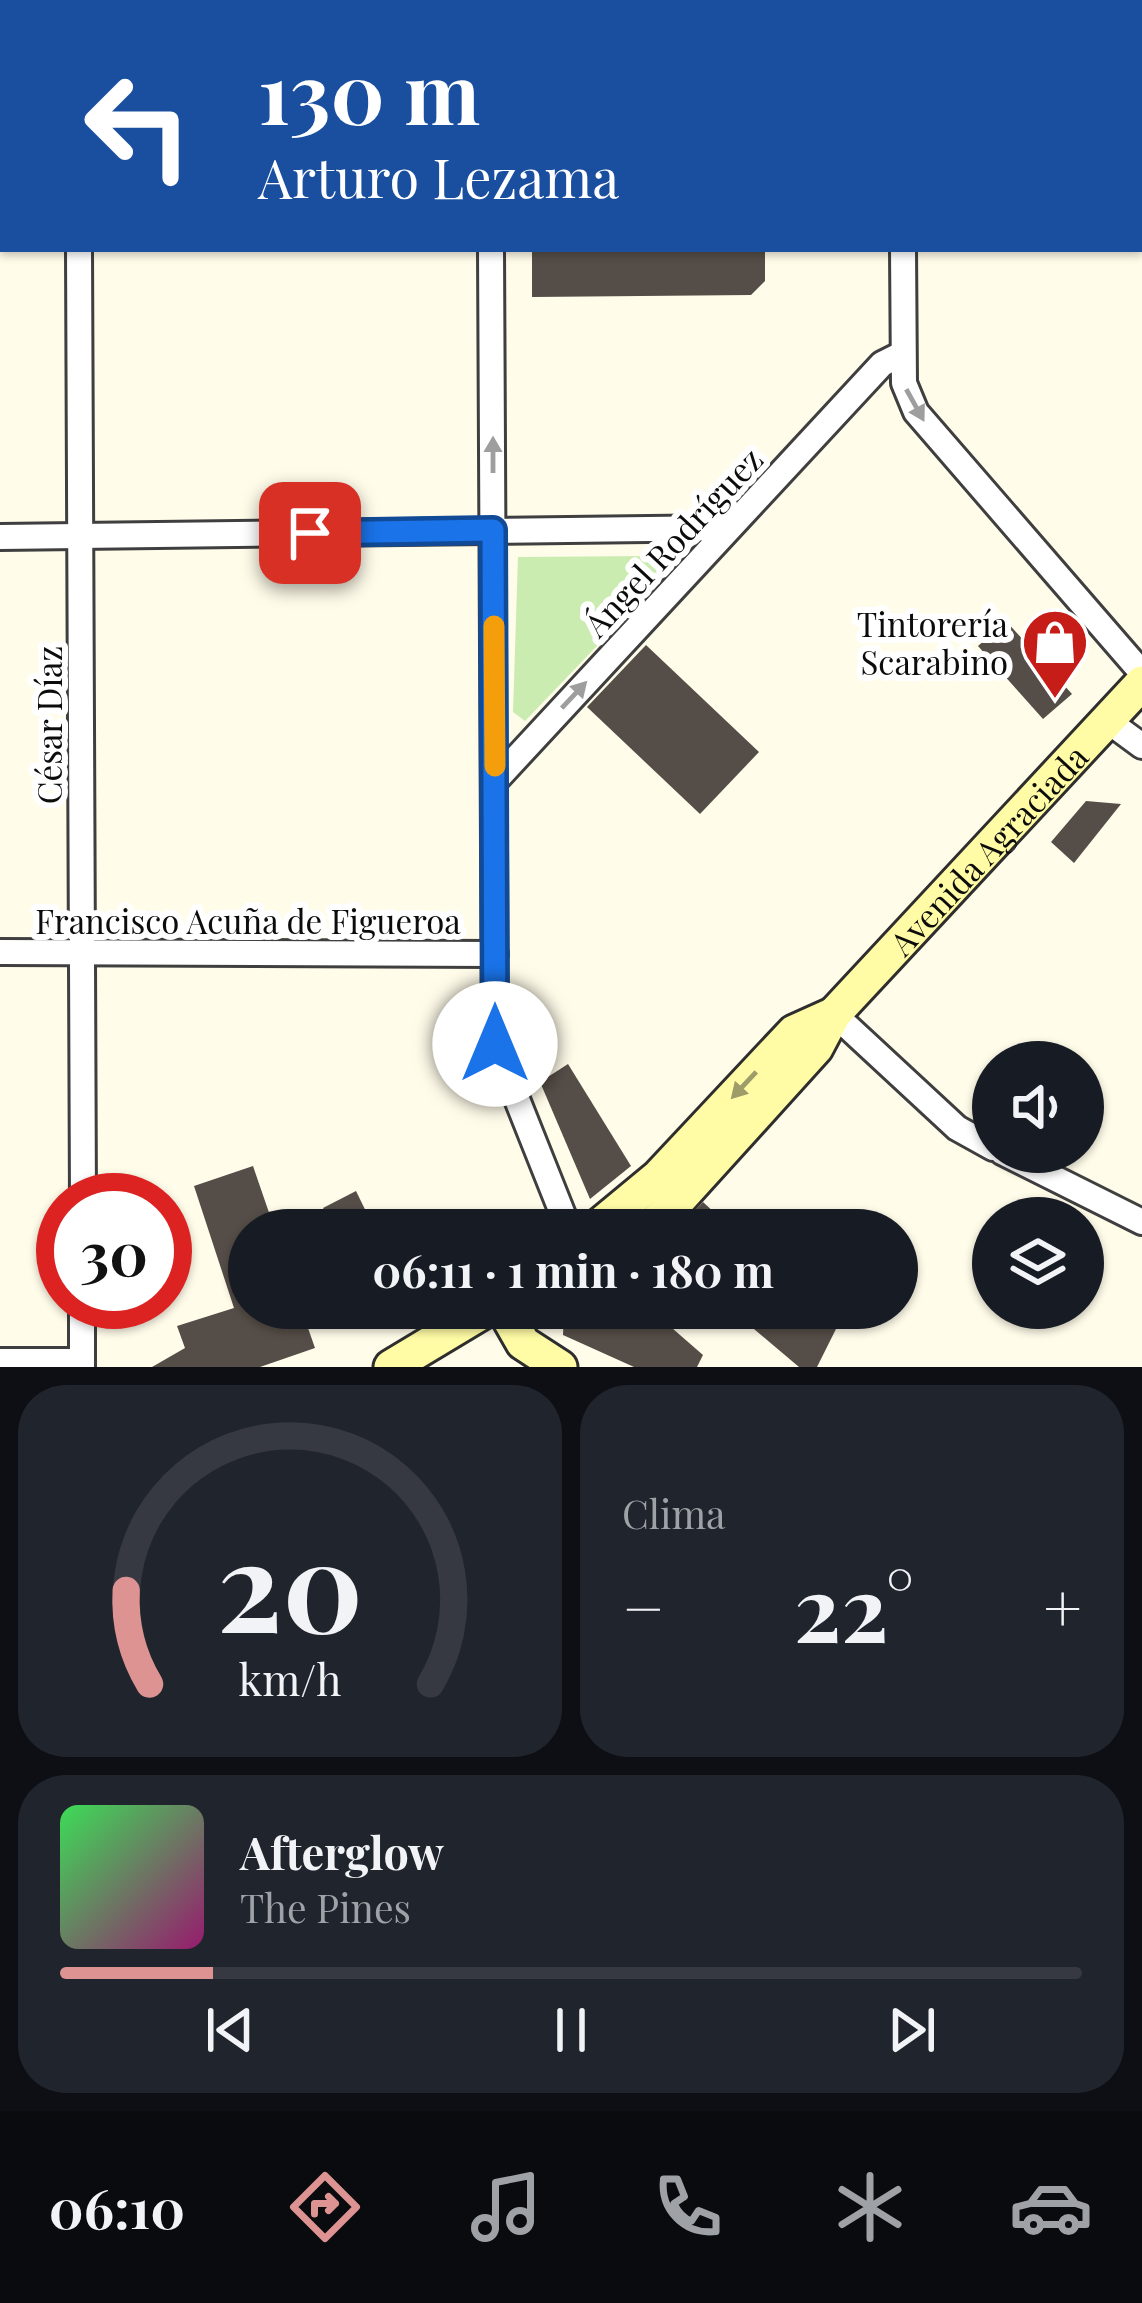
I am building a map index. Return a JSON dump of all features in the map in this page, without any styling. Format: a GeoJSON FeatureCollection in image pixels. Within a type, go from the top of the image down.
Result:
{"type":"FeatureCollection","features":[{"type":"Feature","properties":{"kind":"main road","name":"Avenida Agraciada"},"geometry":{"type":"LineString","coordinates":[[670,1209],[816,1048],[834,1014],[1142,683]]}},
{"type":"Feature","properties":{"kind":"main road","name":"Avenida Agraciada"},"geometry":{"type":"LineString","coordinates":[[620,1209],[658,1178],[794,1032],[834,1014]]}},
{"type":"Feature","properties":{"kind":"main road"},"geometry":{"type":"LineString","coordinates":[[391,1367],[454,1329]]}},
{"type":"Feature","properties":{"kind":"main road"},"geometry":{"type":"LineString","coordinates":[[515,1329],[523,1342],[560,1367]]}},
{"type":"Feature","properties":{"kind":"street","name":"César Díaz"},"geometry":{"type":"LineString","coordinates":[[79,252],[82,1173]]}},
{"type":"Feature","properties":{"kind":"street"},"geometry":{"type":"LineString","coordinates":[[491,252],[495,1044],[561,1209]]}},
{"type":"Feature","properties":{"kind":"street"},"geometry":{"type":"LineString","coordinates":[[903,252],[904,382],[916,412],[1142,674]]}},
{"type":"Feature","properties":{"kind":"street","name":"Ángel Rodríguez"},"geometry":{"type":"LineString","coordinates":[[495,781],[882,364],[902,355]]}},
{"type":"Feature","properties":{"kind":"street"},"geometry":{"type":"LineString","coordinates":[[0,536],[729,528]]}},
{"type":"Feature","properties":{"kind":"street"},"geometry":{"type":"LineString","coordinates":[[1108,721],[1142,746]]}},
{"type":"Feature","properties":{"kind":"street","name":"Francisco Acuña de Figueroa"},"geometry":{"type":"LineString","coordinates":[[0,952],[495,954]]}},
{"type":"Feature","properties":{"kind":"street"},"geometry":{"type":"LineString","coordinates":[[834,1014],[972,1136]]}},
{"type":"Feature","properties":{"kind":"street"},"geometry":{"type":"LineString","coordinates":[[1044,1173],[1142,1222]]}},
{"type":"Feature","properties":{"kind":"street"},"geometry":{"type":"LineString","coordinates":[[0,1361],[82,1364],[82,1329]]}},
{"type":"Feature","properties":{"kind":"green space"},"geometry":{"type":"Polygon","coordinates":[[[652,556],[663,564],[663,577],[525,721],[513,712],[518,557],[652,556]]]}},
{"type":"Feature","properties":{"kind":"building"},"geometry":{"type":"Polygon","coordinates":[[[532,252],[765,252],[765,281],[751,295],[532,297],[532,252]]]}},
{"type":"Feature","properties":{"kind":"building"},"geometry":{"type":"Polygon","coordinates":[[[1006,621],[1072,694],[1043,719],[978,646],[1006,621]]]}},
{"type":"Feature","properties":{"kind":"building"},"geometry":{"type":"Polygon","coordinates":[[[646,645],[759,752],[700,814],[587,707],[646,645]]]}},
{"type":"Feature","properties":{"kind":"building"},"geometry":{"type":"Polygon","coordinates":[[[1086,801],[1121,804],[1074,863],[1051,842],[1086,801]]]}},
{"type":"Feature","properties":{"kind":"building"},"geometry":{"type":"Polygon","coordinates":[[[568,1064],[631,1166],[590,1199],[540,1082],[568,1064]]]}},
{"type":"Feature","properties":{"kind":"building"},"geometry":{"type":"Polygon","coordinates":[[[253,1166],[268,1209],[228,1209],[228,1290],[194,1186],[253,1166]]]}},
{"type":"Feature","properties":{"kind":"building"},"geometry":{"type":"Polygon","coordinates":[[[356,1191],[365,1209],[324,1209],[356,1191]]]}},
{"type":"Feature","properties":{"kind":"building"},"geometry":{"type":"Polygon","coordinates":[[[228,1310],[228,1329],[308,1329],[315,1348],[260,1367],[152,1367],[185,1348],[178,1329],[192,1329],[192,1321],[228,1310]]]}},
{"type":"Feature","properties":{"kind":"building"},"geometry":{"type":"Polygon","coordinates":[[[563,1329],[673,1329],[703,1355],[697,1367],[634,1367],[563,1335],[563,1329]]]}},
{"type":"Feature","properties":{"kind":"building"},"geometry":{"type":"Polygon","coordinates":[[[754,1329],[836,1329],[817,1367],[799,1367],[754,1329]]]}},
{"type":"Feature","properties":{"kind":"slow traffic"},"geometry":{"type":"LineString","coordinates":[[494,626],[495,766]]}},
{"type":"Feature","properties":{"kind":"place","name":"Tintorería Scarabino"},"geometry":{"type":"Point","coordinates":[1055,701]}},
{"type":"Feature","properties":{"kind":"route"},"geometry":{"type":"LineString","coordinates":[[310,533],[493,530],[495,1044]]}}]}
